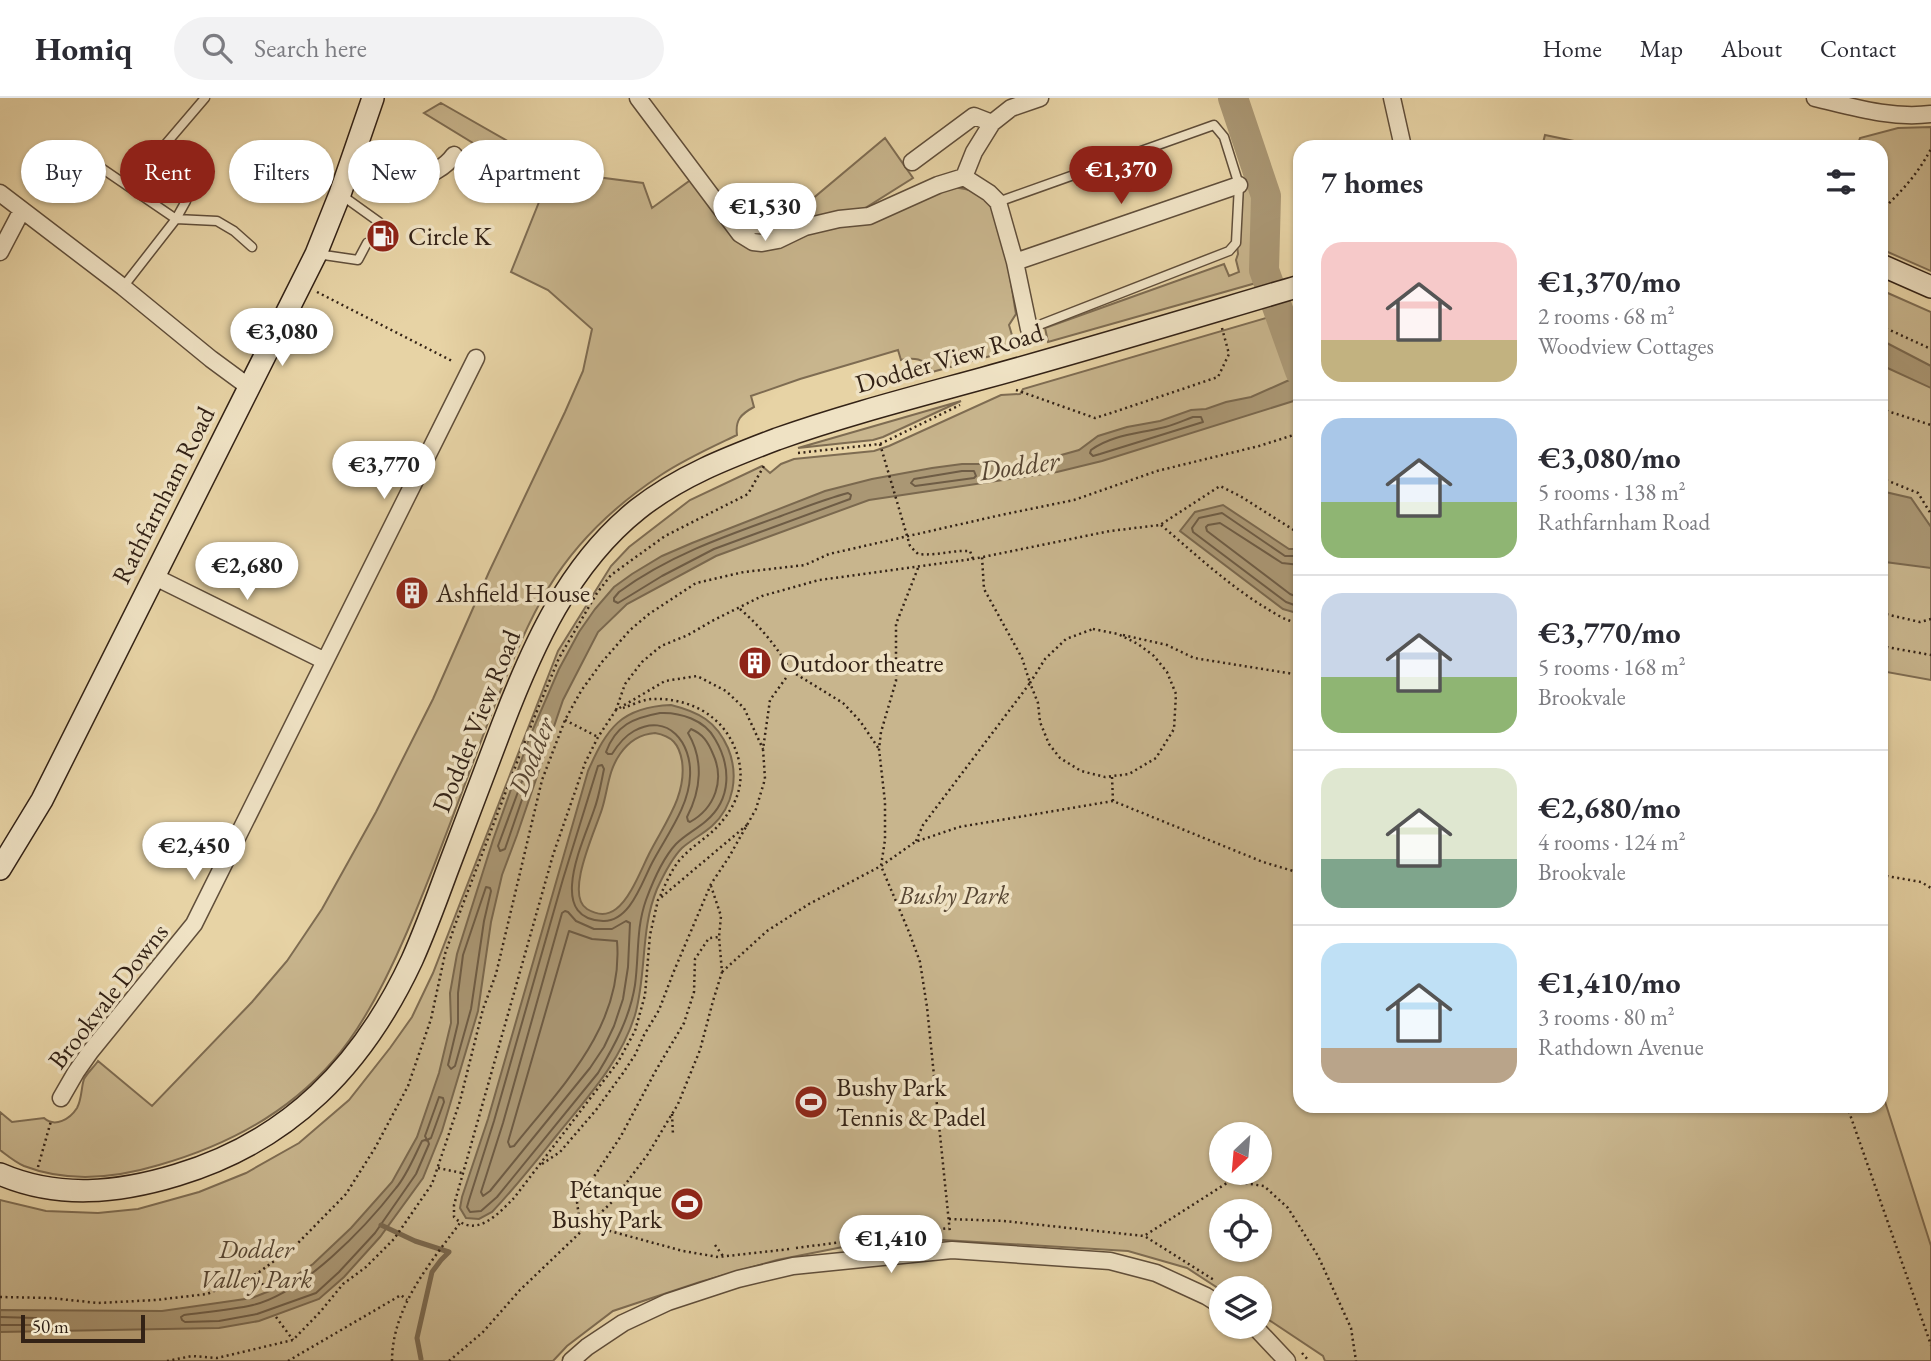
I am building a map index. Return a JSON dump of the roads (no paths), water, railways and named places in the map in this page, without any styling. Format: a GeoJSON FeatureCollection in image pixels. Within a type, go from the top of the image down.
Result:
{"type":"FeatureCollection","features":[{"type":"Feature","properties":{"kind":"main road","name":"Rathfarnham Road"},"geometry":{"type":"LineString","coordinates":[[359,140],[373,98]]}},
{"type":"Feature","properties":{"kind":"main road","name":"Rathfarnham Road"},"geometry":{"type":"LineString","coordinates":[[0,869],[42,800],[316,254],[348,171]]}},
{"type":"Feature","properties":{"kind":"main road"},"geometry":{"type":"LineString","coordinates":[[1888,268],[1931,287]]}},
{"type":"Feature","properties":{"kind":"main road","name":"Dodder View Road"},"geometry":{"type":"LineString","coordinates":[[0,1174],[33,1186],[74,1191],[108,1191],[159,1181],[203,1167],[245,1148],[304,1109],[329,1085],[354,1057],[375,1027],[412,959],[519,682],[552,611],[595,551],[633,513],[676,482],[700,470],[818,425],[1282,292]]}},
{"type":"Feature","properties":{"kind":"street"},"geometry":{"type":"LineString","coordinates":[[638,98],[740,234],[753,242],[778,240],[804,227],[839,219],[869,216],[938,185],[964,177],[998,202],[1015,262],[1029,329]]}},
{"type":"Feature","properties":{"kind":"street"},"geometry":{"type":"LineString","coordinates":[[964,177],[974,152],[992,123],[1011,108],[1040,98]]}},
{"type":"Feature","properties":{"kind":"street"},"geometry":{"type":"LineString","coordinates":[[1392,98],[1401,140]]}},
{"type":"Feature","properties":{"kind":"street"},"geometry":{"type":"LineString","coordinates":[[1815,98],[1887,115],[1913,117],[1931,114]]}},
{"type":"Feature","properties":{"kind":"street"},"geometry":{"type":"LineString","coordinates":[[912,162],[974,116],[992,123]]}},
{"type":"Feature","properties":{"kind":"street"},"geometry":{"type":"LineString","coordinates":[[440,169],[454,155]]}},
{"type":"Feature","properties":{"kind":"street"},"geometry":{"type":"LineString","coordinates":[[1015,262],[1239,184]]}},
{"type":"Feature","properties":{"kind":"street"},"geometry":{"type":"LineString","coordinates":[[0,193],[249,387]]}},
{"type":"Feature","properties":{"kind":"street"},"geometry":{"type":"LineString","coordinates":[[0,252],[22,210]]}},
{"type":"Feature","properties":{"kind":"street","name":"Brookvale Downs"},"geometry":{"type":"LineString","coordinates":[[61,1098],[90,1052],[194,924],[476,358]]}},
{"type":"Feature","properties":{"kind":"street"},"geometry":{"type":"LineString","coordinates":[[153,576],[325,660]]}},
{"type":"Feature","properties":{"kind":"street"},"geometry":{"type":"LineString","coordinates":[[571,1361],[587,1346],[623,1323],[668,1302],[738,1279],[793,1266],[951,1250],[1110,1261],[1156,1273],[1209,1298]]}},
{"type":"Feature","properties":{"kind":"street"},"geometry":{"type":"LineString","coordinates":[[1266,1339],[1287,1361]]}},
{"type":"Feature","properties":{"kind":"lane"},"geometry":{"type":"LineString","coordinates":[[123,287],[176,219],[186,201],[186,185],[158,153],[205,98]]}},
{"type":"Feature","properties":{"kind":"lane"},"geometry":{"type":"LineString","coordinates":[[998,202],[1214,125],[1224,137],[1239,184],[1236,243],[1229,251],[1029,329]]}},
{"type":"Feature","properties":{"kind":"lane"},"geometry":{"type":"LineString","coordinates":[[106,171],[176,219],[217,221],[234,231],[252,247]]}},
{"type":"Feature","properties":{"kind":"lane"},"geometry":{"type":"LineString","coordinates":[[340,194],[379,222],[375,229]]}},
{"type":"Feature","properties":{"kind":"lane"},"geometry":{"type":"LineString","coordinates":[[316,254],[358,260],[367,243]]}},
{"type":"Feature","properties":{"kind":"water"},"geometry":{"type":"Polygon","coordinates":[[[1888,344],[1931,366],[1931,388],[1888,368],[1888,344]]]}},
{"type":"Feature","properties":{"kind":"water","name":"Dodder"},"geometry":{"type":"Polygon","coordinates":[[[1293,379],[1293,401],[1102,461],[1057,472],[869,500],[716,556],[627,604],[598,632],[563,700],[502,875],[491,922],[478,1011],[442,1131],[423,1178],[380,1237],[344,1277],[319,1299],[259,1321],[219,1328],[0,1332],[0,1310],[162,1311],[252,1298],[277,1288],[313,1264],[351,1228],[392,1182],[417,1137],[439,1073],[451,1023],[450,993],[457,954],[530,736],[559,669],[579,632],[614,587],[662,556],[825,491],[932,468],[962,464],[1012,464],[1047,459],[1079,450],[1098,436],[1160,421],[1191,410],[1206,409],[1251,397],[1293,379]]]}},
{"type":"Feature","properties":{"kind":"water"},"geometry":{"type":"Polygon","coordinates":[[[1888,493],[1911,498],[1931,527],[1931,568],[1888,562],[1888,493]]]}},
{"type":"Feature","properties":{"kind":"water"},"geometry":{"type":"Polygon","coordinates":[[[1223,505],[1289,549],[1293,549],[1293,612],[1283,609],[1180,531],[1195,512],[1223,505]]]}},
{"type":"Feature","properties":{"kind":"water"},"geometry":{"type":"Polygon","coordinates":[[[671,705],[690,711],[706,719],[718,731],[728,748],[733,769],[730,800],[712,826],[678,852],[657,889],[648,920],[635,1015],[612,1063],[580,1107],[492,1212],[479,1219],[466,1218],[460,1208],[462,1197],[488,1119],[588,771],[602,743],[618,723],[628,715],[671,705]],[[661,734],[644,735],[635,739],[623,749],[613,767],[580,876],[581,902],[594,913],[606,914],[613,911],[626,898],[678,798],[683,774],[681,755],[677,745],[661,734]]]}},
{"type":"Feature","properties":{"kind":"waterway"},"geometry":{"type":"LineString","coordinates":[[1233,98],[1266,196],[1264,270],[1293,351]]}},
{"type":"Feature","properties":{"kind":"waterway"},"geometry":{"type":"LineString","coordinates":[[381,1225],[415,1241],[449,1252],[432,1272],[417,1338],[421,1359]]}},
{"type":"Feature","properties":{"kind":"place","name":"Circle K"},"geometry":{"type":"Point","coordinates":[383,236]}},
{"type":"Feature","properties":{"kind":"place","name":"Ashfield House"},"geometry":{"type":"Point","coordinates":[412,593]}},
{"type":"Feature","properties":{"kind":"place","name":"Outdoor theatre"},"geometry":{"type":"Point","coordinates":[755,663]}},
{"type":"Feature","properties":{"kind":"place","name":"Bushy Park Tennis & Padel"},"geometry":{"type":"Point","coordinates":[811,1102]}},
{"type":"Feature","properties":{"kind":"place","name":"Pétanque Bushy Park"},"geometry":{"type":"Point","coordinates":[687,1204]}},
{"type":"Feature","properties":{"kind":"park label","name":"Bushy Park"},"geometry":{"type":"Point","coordinates":[954,895]}},
{"type":"Feature","properties":{"kind":"park label","name":"Dodder Valley Park"},"geometry":{"type":"Point","coordinates":[256,1264]}}]}
